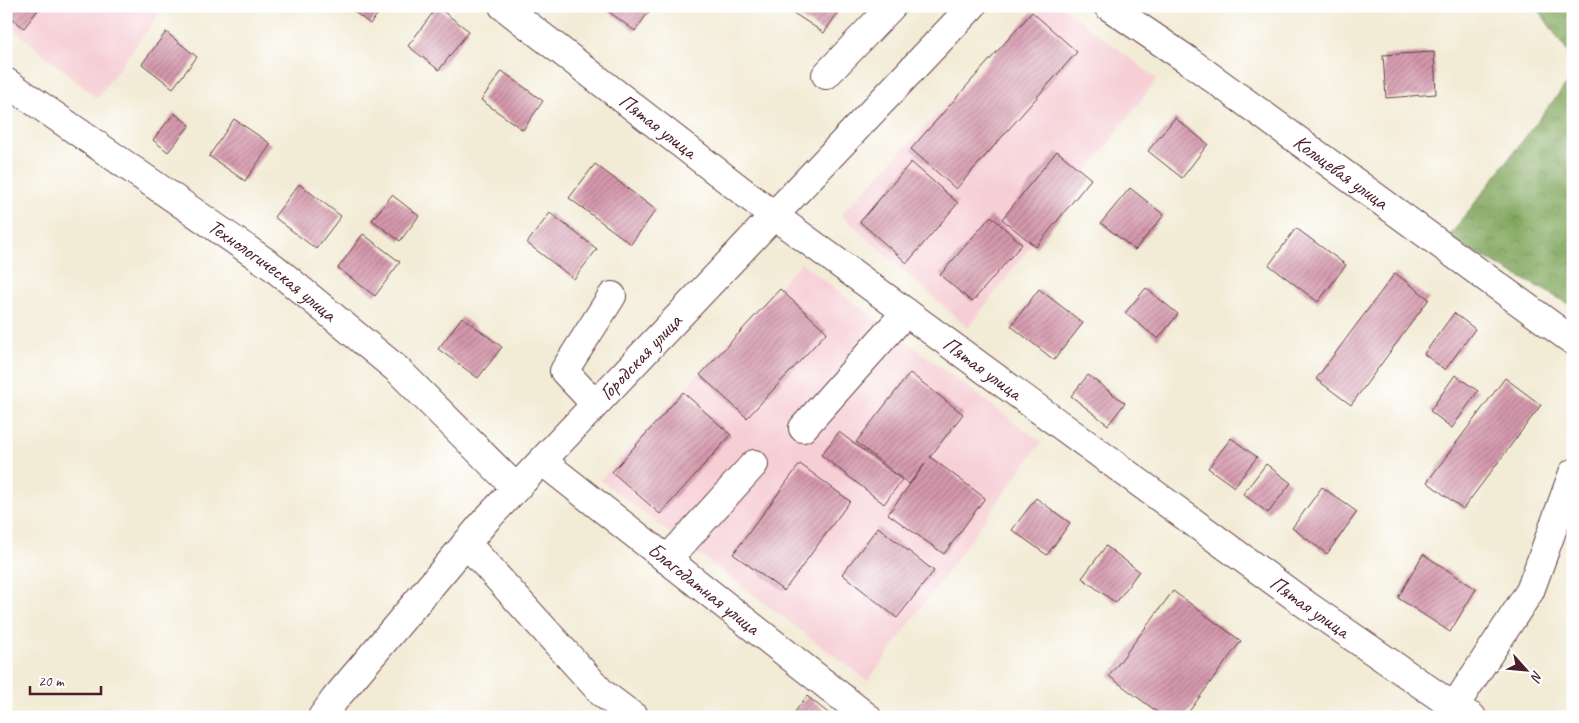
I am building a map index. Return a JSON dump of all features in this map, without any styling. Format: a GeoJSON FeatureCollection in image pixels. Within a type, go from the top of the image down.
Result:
{"type":"FeatureCollection","features":[{"type":"Feature","properties":{"kind":"street","name":"Пятая улица"},"geometry":{"type":"LineString","coordinates":[[503,6],[773,215],[1308,606],[1463,712]]}},
{"type":"Feature","properties":{"kind":"street"},"geometry":{"type":"LineString","coordinates":[[826,75],[892,6]]}},
{"type":"Feature","properties":{"kind":"street","name":"Городская улица"},"geometry":{"type":"LineString","coordinates":[[322,717],[335,698],[466,543],[516,488],[972,6]]}},
{"type":"Feature","properties":{"kind":"street","name":"Кольцевая улица"},"geometry":{"type":"LineString","coordinates":[[1108,6],[1190,61],[1573,341]]}},
{"type":"Feature","properties":{"kind":"street","name":"Технологическая улица"},"geometry":{"type":"LineString","coordinates":[[6,82],[273,267],[398,370],[516,488]]}},
{"type":"Feature","properties":{"kind":"street"},"geometry":{"type":"LineString","coordinates":[[595,404],[564,371],[612,296]]}},
{"type":"Feature","properties":{"kind":"street"},"geometry":{"type":"LineString","coordinates":[[803,428],[906,312]]}},
{"type":"Feature","properties":{"kind":"street","name":"Благодатная улица"},"geometry":{"type":"LineString","coordinates":[[542,461],[867,717]]}},
{"type":"Feature","properties":{"kind":"street"},"geometry":{"type":"LineString","coordinates":[[666,560],[754,464]]}},
{"type":"Feature","properties":{"kind":"street"},"geometry":{"type":"LineString","coordinates":[[1463,712],[1530,591],[1573,473]]}},
{"type":"Feature","properties":{"kind":"street"},"geometry":{"type":"LineString","coordinates":[[466,543],[602,693],[634,717]]}},
{"type":"Feature","properties":{"kind":"shaded area"},"geometry":{"type":"Polygon","coordinates":[[[6,6],[165,6],[97,98],[6,23],[6,6]]]}},
{"type":"Feature","properties":{"kind":"shaded area"},"geometry":{"type":"Polygon","coordinates":[[[1039,6],[1061,6],[1157,79],[968,328],[841,215],[1039,6]]]}},
{"type":"Feature","properties":{"kind":"shaded area"},"geometry":{"type":"Polygon","coordinates":[[[801,263],[1041,442],[868,681],[600,480],[801,263]]]}},
{"type":"Feature","properties":{"kind":"green space"},"geometry":{"type":"Polygon","coordinates":[[[1536,6],[1573,6],[1573,60],[1536,6]]]}},
{"type":"Feature","properties":{"kind":"green space"},"geometry":{"type":"Polygon","coordinates":[[[1573,75],[1573,306],[1448,238],[1573,75]]]}},
{"type":"Feature","properties":{"kind":"building"},"geometry":{"type":"Polygon","coordinates":[[[6,6],[41,6],[24,28],[6,14],[6,6]]]}},
{"type":"Feature","properties":{"kind":"building"},"geometry":{"type":"Polygon","coordinates":[[[347,6],[384,6],[370,24],[347,6]]]}},
{"type":"Feature","properties":{"kind":"building"},"geometry":{"type":"Polygon","coordinates":[[[601,6],[653,6],[635,31],[601,6]]]}},
{"type":"Feature","properties":{"kind":"building"},"geometry":{"type":"Polygon","coordinates":[[[796,6],[842,6],[824,33],[792,12],[796,6]]]}},
{"type":"Feature","properties":{"kind":"building"},"geometry":{"type":"Polygon","coordinates":[[[437,7],[469,31],[439,70],[408,46],[437,7]]]}},
{"type":"Feature","properties":{"kind":"building"},"geometry":{"type":"Polygon","coordinates":[[[1032,12],[1077,52],[956,189],[911,149],[1032,12]]]}},
{"type":"Feature","properties":{"kind":"building"},"geometry":{"type":"Polygon","coordinates":[[[166,32],[197,57],[173,88],[142,64],[166,32]]]}},
{"type":"Feature","properties":{"kind":"building"},"geometry":{"type":"Polygon","coordinates":[[[1434,52],[1436,94],[1386,98],[1383,55],[1434,52]]]}},
{"type":"Feature","properties":{"kind":"building"},"geometry":{"type":"Polygon","coordinates":[[[502,71],[543,101],[523,130],[481,100],[502,71]]]}},
{"type":"Feature","properties":{"kind":"building"},"geometry":{"type":"Polygon","coordinates":[[[174,113],[190,125],[168,152],[153,140],[174,113]]]}},
{"type":"Feature","properties":{"kind":"building"},"geometry":{"type":"Polygon","coordinates":[[[1175,118],[1208,144],[1182,178],[1148,151],[1175,118]]]}},
{"type":"Feature","properties":{"kind":"building"},"geometry":{"type":"Polygon","coordinates":[[[234,119],[271,144],[245,181],[209,156],[234,119]]]}},
{"type":"Feature","properties":{"kind":"building"},"geometry":{"type":"Polygon","coordinates":[[[1057,151],[1091,179],[1036,247],[1002,219],[1057,151]]]}},
{"type":"Feature","properties":{"kind":"building"},"geometry":{"type":"Polygon","coordinates":[[[911,162],[958,203],[907,263],[860,222],[911,162]]]}},
{"type":"Feature","properties":{"kind":"building"},"geometry":{"type":"Polygon","coordinates":[[[595,164],[656,210],[631,244],[569,198],[595,164]]]}},
{"type":"Feature","properties":{"kind":"building"},"geometry":{"type":"Polygon","coordinates":[[[299,184],[341,216],[316,249],[274,217],[299,184]]]}},
{"type":"Feature","properties":{"kind":"building"},"geometry":{"type":"Polygon","coordinates":[[[1130,188],[1164,215],[1135,250],[1101,223],[1130,188]]]}},
{"type":"Feature","properties":{"kind":"building"},"geometry":{"type":"Polygon","coordinates":[[[392,195],[419,216],[400,241],[372,220],[392,195]]]}},
{"type":"Feature","properties":{"kind":"building"},"geometry":{"type":"Polygon","coordinates":[[[550,213],[597,249],[574,279],[527,243],[550,213]]]}},
{"type":"Feature","properties":{"kind":"building"},"geometry":{"type":"Polygon","coordinates":[[[991,216],[1022,244],[972,302],[940,275],[991,216]]]}},
{"type":"Feature","properties":{"kind":"building"},"geometry":{"type":"Polygon","coordinates":[[[1296,228],[1346,265],[1318,302],[1269,265],[1296,228]]]}},
{"type":"Feature","properties":{"kind":"building"},"geometry":{"type":"Polygon","coordinates":[[[363,234],[400,262],[375,296],[338,268],[363,234]]]}},
{"type":"Feature","properties":{"kind":"building"},"geometry":{"type":"Polygon","coordinates":[[[1395,273],[1429,299],[1351,405],[1316,379],[1395,273]]]}},
{"type":"Feature","properties":{"kind":"building"},"geometry":{"type":"Polygon","coordinates":[[[1146,288],[1178,314],[1158,339],[1125,313],[1146,288]]]}},
{"type":"Feature","properties":{"kind":"building"},"geometry":{"type":"Polygon","coordinates":[[[780,289],[827,332],[747,418],[700,375],[780,289]]]}},
{"type":"Feature","properties":{"kind":"building"},"geometry":{"type":"Polygon","coordinates":[[[1039,289],[1083,323],[1054,360],[1011,326],[1039,289]]]}},
{"type":"Feature","properties":{"kind":"building"},"geometry":{"type":"Polygon","coordinates":[[[1454,313],[1475,329],[1445,370],[1424,354],[1454,313]]]}},
{"type":"Feature","properties":{"kind":"building"},"geometry":{"type":"Polygon","coordinates":[[[462,317],[502,347],[478,378],[438,349],[462,317]]]}},
{"type":"Feature","properties":{"kind":"building"},"geometry":{"type":"Polygon","coordinates":[[[910,373],[963,414],[930,457],[985,498],[944,554],[888,514],[925,464],[909,484],[856,442],[910,373]]]}},
{"type":"Feature","properties":{"kind":"building"},"geometry":{"type":"Polygon","coordinates":[[[1088,375],[1125,403],[1108,425],[1071,396],[1088,375]]]}},
{"type":"Feature","properties":{"kind":"building"},"geometry":{"type":"Polygon","coordinates":[[[1455,375],[1478,391],[1452,428],[1430,411],[1455,375]]]}},
{"type":"Feature","properties":{"kind":"building"},"geometry":{"type":"Polygon","coordinates":[[[1505,378],[1541,405],[1463,509],[1427,482],[1505,378]]]}},
{"type":"Feature","properties":{"kind":"building"},"geometry":{"type":"Polygon","coordinates":[[[683,392],[731,435],[660,514],[612,472],[683,392]]]}},
{"type":"Feature","properties":{"kind":"building"},"geometry":{"type":"Polygon","coordinates":[[[839,432],[902,480],[884,504],[821,455],[839,432]]]}},
{"type":"Feature","properties":{"kind":"building"},"geometry":{"type":"Polygon","coordinates":[[[1231,438],[1257,457],[1234,487],[1208,468],[1231,438]]]}},
{"type":"Feature","properties":{"kind":"building"},"geometry":{"type":"Polygon","coordinates":[[[800,464],[850,501],[784,591],[733,554],[800,464]]]}},
{"type":"Feature","properties":{"kind":"building"},"geometry":{"type":"Polygon","coordinates":[[[1266,464],[1291,483],[1268,513],[1243,494],[1266,464]]]}},
{"type":"Feature","properties":{"kind":"building"},"geometry":{"type":"Polygon","coordinates":[[[1322,487],[1357,512],[1327,554],[1292,528],[1322,487]]]}},
{"type":"Feature","properties":{"kind":"building"},"geometry":{"type":"Polygon","coordinates":[[[1036,498],[1070,523],[1047,555],[1012,530],[1036,498]]]}},
{"type":"Feature","properties":{"kind":"building"},"geometry":{"type":"Polygon","coordinates":[[[878,527],[934,571],[897,618],[842,574],[878,527]]]}},
{"type":"Feature","properties":{"kind":"building"},"geometry":{"type":"Polygon","coordinates":[[[1106,546],[1139,571],[1116,603],[1082,578],[1106,546]]]}},
{"type":"Feature","properties":{"kind":"building"},"geometry":{"type":"Polygon","coordinates":[[[1423,554],[1476,589],[1450,632],[1398,598],[1423,554]]]}},
{"type":"Feature","properties":{"kind":"building"},"geometry":{"type":"Polygon","coordinates":[[[1173,591],[1241,641],[1185,717],[1164,717],[1109,676],[1173,591]]]}},
{"type":"Feature","properties":{"kind":"building"},"geometry":{"type":"Polygon","coordinates":[[[807,696],[833,717],[791,717],[807,696]]]}}]}
